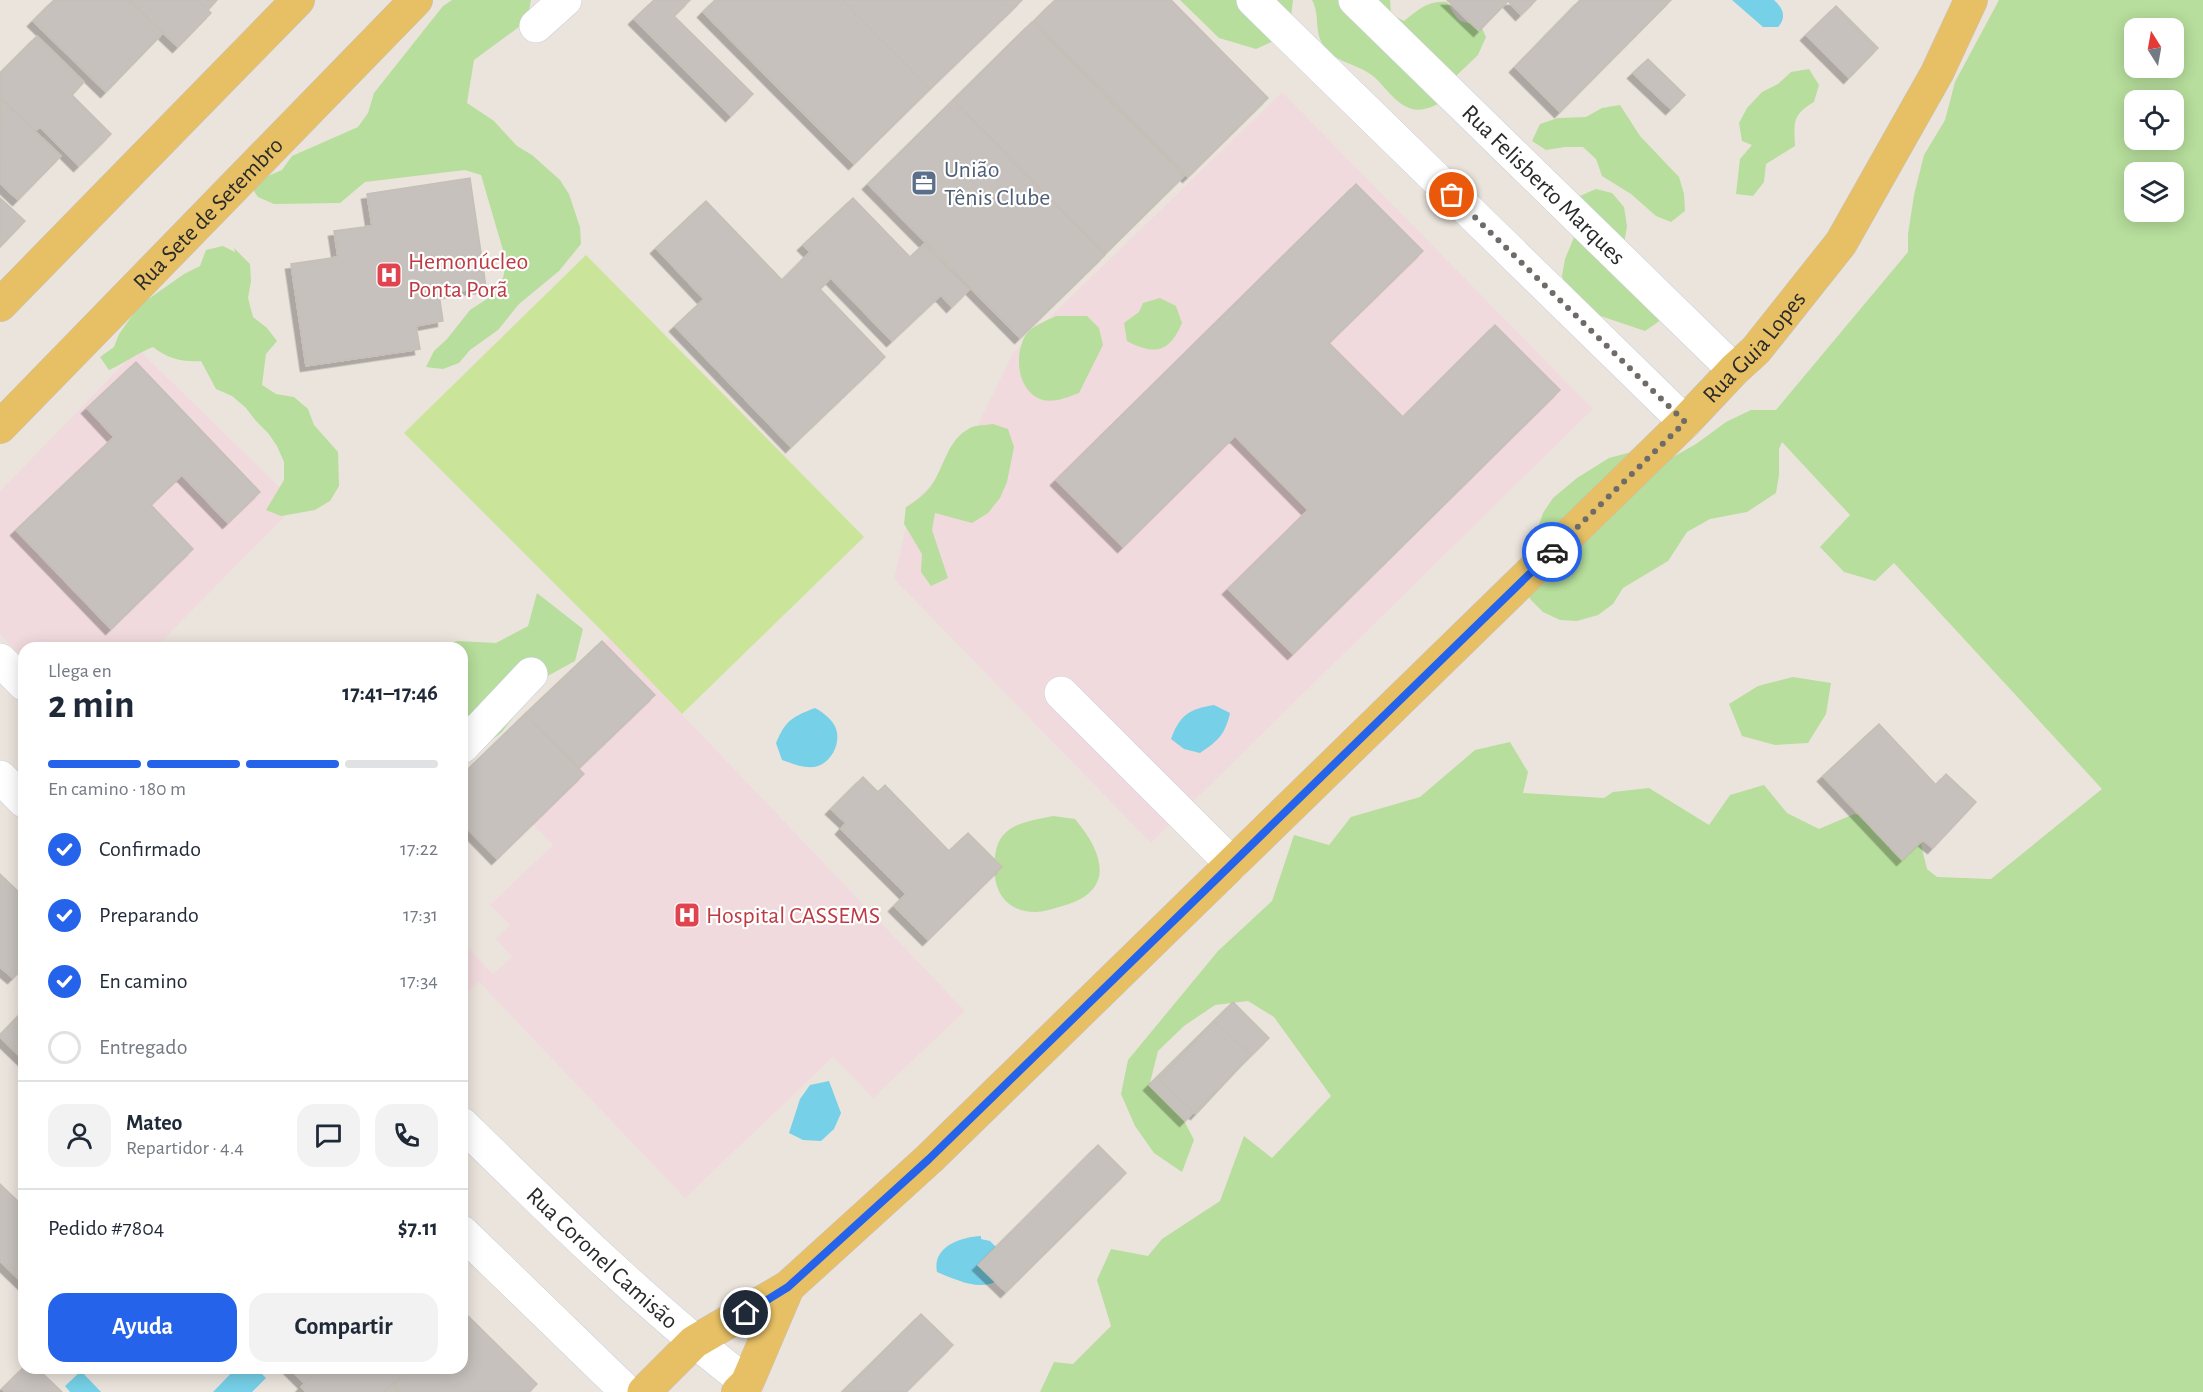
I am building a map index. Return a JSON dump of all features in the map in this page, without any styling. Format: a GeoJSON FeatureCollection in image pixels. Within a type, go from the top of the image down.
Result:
{"type":"FeatureCollection","features":[{"type":"Feature","properties":{"kind":"main road"},"geometry":{"type":"LineString","coordinates":[[0,305],[298,0]]}},
{"type":"Feature","properties":{"kind":"main road","name":"Rua Sete de Setembro"},"geometry":{"type":"LineString","coordinates":[[0,427],[416,0]]}},
{"type":"Feature","properties":{"kind":"main road","name":"Rua Guia Lopes"},"geometry":{"type":"LineString","coordinates":[[644,1392],[694,1342],[788,1287],[929,1159],[1685,422],[1756,350],[1841,243],[1937,73],[1971,0]]}},
{"type":"Feature","properties":{"kind":"main road","name":"Rua Guia Lopes"},"geometry":{"type":"LineString","coordinates":[[743,1388],[788,1287]]}},
{"type":"Feature","properties":{"kind":"street"},"geometry":{"type":"LineString","coordinates":[[536,26],[565,0]]}},
{"type":"Feature","properties":{"kind":"street"},"geometry":{"type":"LineString","coordinates":[[1253,0],[1685,422]]}},
{"type":"Feature","properties":{"kind":"street","name":"Rua Felisberto Marques"},"geometry":{"type":"LineString","coordinates":[[1355,0],[1734,370]]}},
{"type":"Feature","properties":{"kind":"street"},"geometry":{"type":"LineString","coordinates":[[0,660],[18,678]]}},
{"type":"Feature","properties":{"kind":"street"},"geometry":{"type":"LineString","coordinates":[[468,741],[531,674]]}},
{"type":"Feature","properties":{"kind":"street"},"geometry":{"type":"LineString","coordinates":[[1061,693],[1232,864]]}},
{"type":"Feature","properties":{"kind":"street"},"geometry":{"type":"LineString","coordinates":[[0,777],[18,795]]}},
{"type":"Feature","properties":{"kind":"street","name":"Rua Coronel Camisão"},"geometry":{"type":"LineString","coordinates":[[468,1130],[615,1273],[743,1388]]}},
{"type":"Feature","properties":{"kind":"street"},"geometry":{"type":"LineString","coordinates":[[468,1238],[627,1392]]}},
{"type":"Feature","properties":{"kind":"shaded area"},"geometry":{"type":"Polygon","coordinates":[[[1282,92],[1593,409],[1151,843],[894,579],[911,504],[965,451],[1013,353],[1282,92]]]}},
{"type":"Feature","properties":{"kind":"shaded area"},"geometry":{"type":"Polygon","coordinates":[[[138,349],[297,504],[161,642],[18,642],[18,652],[0,635],[0,491],[138,349]]]}},
{"type":"Feature","properties":{"kind":"shaded area","name":"Hospital CASSEMS"},"geometry":{"type":"Polygon","coordinates":[[[609,638],[965,1011],[873,1098],[833,1057],[685,1198],[479,982],[468,992],[468,947],[493,974],[512,957],[496,939],[510,925],[490,905],[553,845],[533,824],[496,859],[468,829],[468,771],[609,638]]]}},
{"type":"Feature","properties":{"kind":"green space"},"geometry":{"type":"Polygon","coordinates":[[[452,0],[531,0],[527,21],[474,60],[467,103],[494,121],[517,146],[532,155],[560,180],[569,194],[580,227],[581,244],[559,271],[519,304],[498,330],[470,350],[459,363],[443,369],[426,367],[434,351],[447,339],[470,310],[499,291],[504,274],[505,257],[481,175],[465,170],[365,182],[340,203],[274,204],[258,197],[249,184],[282,170],[292,156],[358,127],[368,113],[374,93],[443,6],[452,0]]]}},
{"type":"Feature","properties":{"kind":"green space"},"geometry":{"type":"Polygon","coordinates":[[[1180,0],[1293,0],[1289,34],[1256,49],[1219,38],[1180,0]]]}},
{"type":"Feature","properties":{"kind":"green space"},"geometry":{"type":"Polygon","coordinates":[[[1312,0],[1390,0],[1391,14],[1404,21],[1429,4],[1447,2],[1461,21],[1482,28],[1486,37],[1478,55],[1456,76],[1447,99],[1426,109],[1412,109],[1395,99],[1373,76],[1333,56],[1328,51],[1320,40],[1312,0]]]}},
{"type":"Feature","properties":{"kind":"green space"},"geometry":{"type":"Polygon","coordinates":[[[1999,0],[2203,0],[2203,1392],[1040,1392],[1054,1362],[1073,1364],[1111,1326],[1097,1280],[1111,1249],[1148,1256],[1162,1239],[1220,1201],[1244,1136],[1272,1158],[1331,1096],[1274,1017],[1248,1001],[1215,1005],[1184,1026],[1158,1051],[1150,1083],[1177,1107],[1194,1140],[1182,1172],[1154,1153],[1135,1126],[1121,1094],[1128,1060],[1218,951],[1272,901],[1294,835],[1329,845],[1351,817],[1420,797],[1475,750],[1510,742],[1528,772],[1523,793],[1604,798],[1613,792],[1649,788],[1709,825],[1730,795],[1764,785],[1787,813],[1819,829],[1854,814],[1889,816],[1919,836],[1927,869],[1937,877],[1991,879],[2102,789],[1894,563],[1875,581],[1844,572],[1820,547],[1850,515],[1782,442],[1779,449],[1776,493],[1747,512],[1710,519],[1687,532],[1668,561],[1623,588],[1613,604],[1598,615],[1577,621],[1560,620],[1543,612],[1530,599],[1522,564],[1527,547],[1534,539],[1543,513],[1553,498],[1577,478],[1609,458],[1628,453],[1673,457],[1696,444],[1726,422],[1751,410],[1776,410],[1908,252],[1908,234],[1914,195],[1924,155],[1945,120],[1955,82],[1999,0]]]}},
{"type":"Feature","properties":{"kind":"green space"},"geometry":{"type":"Polygon","coordinates":[[[1809,69],[1819,85],[1814,102],[1798,115],[1796,120],[1795,146],[1766,164],[1764,182],[1753,196],[1736,194],[1740,159],[1752,145],[1742,141],[1739,123],[1747,108],[1762,92],[1778,84],[1791,72],[1809,69]]]}},
{"type":"Feature","properties":{"kind":"green space"},"geometry":{"type":"Polygon","coordinates":[[[1620,105],[1640,136],[1679,177],[1684,194],[1685,211],[1671,222],[1656,216],[1631,194],[1602,176],[1596,159],[1583,147],[1546,150],[1532,141],[1540,124],[1558,118],[1586,117],[1602,108],[1620,105]]]}},
{"type":"Feature","properties":{"kind":"green space"},"geometry":{"type":"Polygon","coordinates":[[[1596,189],[1612,193],[1624,207],[1627,226],[1624,244],[1661,320],[1645,331],[1577,308],[1567,293],[1562,276],[1565,259],[1584,213],[1580,196],[1596,189]]]}},
{"type":"Feature","properties":{"kind":"green space"},"geometry":{"type":"Polygon","coordinates":[[[223,246],[235,252],[234,248],[250,264],[251,281],[248,298],[253,317],[267,328],[277,341],[266,354],[262,385],[276,394],[294,397],[308,409],[314,425],[338,452],[339,486],[330,501],[315,510],[281,516],[266,510],[284,480],[284,462],[268,433],[245,407],[232,396],[216,389],[201,361],[176,359],[153,347],[109,370],[100,357],[114,347],[119,334],[140,305],[184,274],[200,266],[206,250],[223,246]]]}},
{"type":"Feature","properties":{"kind":"green space"},"geometry":{"type":"Polygon","coordinates":[[[586,255],[864,537],[682,714],[404,433],[586,255]]]}},
{"type":"Feature","properties":{"kind":"green space"},"geometry":{"type":"Polygon","coordinates":[[[1160,298],[1176,306],[1182,323],[1172,340],[1167,345],[1154,350],[1127,341],[1124,323],[1139,312],[1143,303],[1160,298]]]}},
{"type":"Feature","properties":{"kind":"green space"},"geometry":{"type":"Polygon","coordinates":[[[1056,316],[1087,316],[1099,328],[1103,345],[1079,393],[1048,401],[1034,396],[1028,389],[1023,382],[1019,363],[1022,344],[1028,332],[1056,316]]]}},
{"type":"Feature","properties":{"kind":"green space"},"geometry":{"type":"Polygon","coordinates":[[[993,424],[1008,429],[1014,447],[1007,482],[1000,498],[988,513],[972,523],[935,513],[932,530],[948,578],[931,586],[921,572],[922,554],[904,524],[906,507],[920,498],[931,486],[951,446],[962,433],[972,427],[993,424]]]}},
{"type":"Feature","properties":{"kind":"green space"},"geometry":{"type":"Polygon","coordinates":[[[537,593],[583,629],[575,661],[544,678],[501,733],[468,758],[468,642],[453,642],[458,641],[496,643],[528,626],[537,593]]]}},
{"type":"Feature","properties":{"kind":"green space"},"geometry":{"type":"Polygon","coordinates":[[[1793,677],[1831,683],[1826,714],[1808,743],[1775,745],[1742,736],[1729,704],[1758,686],[1793,677]]]}},
{"type":"Feature","properties":{"kind":"green space"},"geometry":{"type":"Polygon","coordinates":[[[1053,816],[1075,819],[1086,833],[1098,859],[1100,872],[1097,883],[1089,893],[1077,901],[1045,911],[1024,911],[1007,902],[997,887],[994,867],[998,845],[1008,830],[1024,823],[1053,816]]]}},
{"type":"Feature","properties":{"kind":"water"},"geometry":{"type":"Polygon","coordinates":[[[1732,0],[1774,0],[1782,9],[1781,23],[1778,27],[1763,27],[1732,0]]]}},
{"type":"Feature","properties":{"kind":"water"},"geometry":{"type":"Polygon","coordinates":[[[1214,705],[1230,713],[1226,727],[1212,745],[1200,753],[1184,749],[1171,739],[1186,714],[1214,705]]]}},
{"type":"Feature","properties":{"kind":"water"},"geometry":{"type":"Polygon","coordinates":[[[815,708],[833,723],[836,729],[835,750],[827,761],[814,767],[782,760],[776,743],[783,729],[795,717],[815,708]]]}},
{"type":"Feature","properties":{"kind":"water"},"geometry":{"type":"Polygon","coordinates":[[[829,1081],[841,1113],[834,1129],[821,1141],[803,1140],[789,1133],[800,1099],[810,1085],[829,1081]]]}},
{"type":"Feature","properties":{"kind":"water"},"geometry":{"type":"Polygon","coordinates":[[[981,1236],[981,1239],[990,1241],[1003,1254],[999,1280],[984,1285],[968,1284],[937,1272],[939,1256],[949,1245],[981,1236]]]}},
{"type":"Feature","properties":{"kind":"water"},"geometry":{"type":"Polygon","coordinates":[[[78,1374],[84,1374],[101,1392],[70,1392],[65,1386],[78,1374]]]}},
{"type":"Feature","properties":{"kind":"water"},"geometry":{"type":"Polygon","coordinates":[[[230,1374],[262,1374],[266,1378],[252,1392],[213,1392],[230,1374]]]}},
{"type":"Feature","properties":{"kind":"building"},"geometry":{"type":"Polygon","coordinates":[[[54,0],[129,0],[163,33],[106,92],[33,21],[54,0]]]}},
{"type":"Feature","properties":{"kind":"building"},"geometry":{"type":"Polygon","coordinates":[[[129,0],[198,0],[211,13],[178,47],[129,0]]]}},
{"type":"Feature","properties":{"kind":"building"},"geometry":{"type":"Polygon","coordinates":[[[198,0],[217,0],[208,10],[198,0]]]}},
{"type":"Feature","properties":{"kind":"building"},"geometry":{"type":"Polygon","coordinates":[[[654,0],[690,0],[674,16],[753,94],[731,116],[634,19],[654,0]]]}},
{"type":"Feature","properties":{"kind":"building"},"geometry":{"type":"Polygon","coordinates":[[[715,0],[842,0],[930,89],[854,164],[703,12],[715,0]]]}},
{"type":"Feature","properties":{"kind":"building"},"geometry":{"type":"Polygon","coordinates":[[[842,0],[1002,0],[1012,10],[930,89],[842,0]]]}},
{"type":"Feature","properties":{"kind":"building"},"geometry":{"type":"Polygon","coordinates":[[[1002,0],[1022,0],[1012,10],[1002,0]]]}},
{"type":"Feature","properties":{"kind":"building"},"geometry":{"type":"Polygon","coordinates":[[[1055,0],[1171,0],[1268,98],[1188,177],[1034,21],[1055,0]]]}},
{"type":"Feature","properties":{"kind":"building"},"geometry":{"type":"Polygon","coordinates":[[[1447,0],[1536,0],[1521,15],[1508,1],[1479,31],[1447,0]]]}},
{"type":"Feature","properties":{"kind":"building"},"geometry":{"type":"Polygon","coordinates":[[[1580,0],[1671,0],[1560,112],[1515,67],[1580,0]]]}},
{"type":"Feature","properties":{"kind":"building"},"geometry":{"type":"Polygon","coordinates":[[[1836,6],[1878,48],[1849,78],[1806,35],[1836,6]]]}},
{"type":"Feature","properties":{"kind":"building"},"geometry":{"type":"Polygon","coordinates":[[[1032,22],[1184,176],[1105,254],[953,100],[1032,22]]]}},
{"type":"Feature","properties":{"kind":"building"},"geometry":{"type":"Polygon","coordinates":[[[37,36],[84,82],[72,95],[111,134],[79,166],[40,127],[35,131],[0,97],[0,73],[37,36]]]}},
{"type":"Feature","properties":{"kind":"building"},"geometry":{"type":"Polygon","coordinates":[[[1648,59],[1685,95],[1671,109],[1633,73],[1648,59]]]}},
{"type":"Feature","properties":{"kind":"building"},"geometry":{"type":"Polygon","coordinates":[[[1,99],[61,156],[18,200],[0,183],[1,99]]]}},
{"type":"Feature","properties":{"kind":"building"},"geometry":{"type":"Polygon","coordinates":[[[953,100],[1105,255],[1020,338],[868,184],[953,100]]]}},
{"type":"Feature","properties":{"kind":"building","name":"Hemonúcleo Ponta Porã"},"geometry":{"type":"Polygon","coordinates":[[[470,178],[486,287],[439,294],[443,321],[416,326],[420,349],[306,366],[291,264],[338,257],[334,231],[372,226],[367,194],[470,178]]]}},
{"type":"Feature","properties":{"kind":"building"},"geometry":{"type":"Polygon","coordinates":[[[1356,184],[1423,251],[1329,343],[1403,417],[1495,325],[1560,390],[1293,654],[1228,589],[1308,510],[1235,436],[1123,547],[1056,480],[1356,184]]]}},
{"type":"Feature","properties":{"kind":"building"},"geometry":{"type":"Polygon","coordinates":[[[0,198],[25,221],[0,247],[0,198]]]}},
{"type":"Feature","properties":{"kind":"building"},"geometry":{"type":"Polygon","coordinates":[[[853,198],[910,257],[924,244],[969,290],[952,307],[941,295],[892,341],[831,278],[820,289],[885,357],[791,447],[675,326],[704,299],[656,248],[706,201],[782,280],[810,252],[803,245],[853,198]]]}},
{"type":"Feature","properties":{"kind":"building"},"geometry":{"type":"Polygon","coordinates":[[[136,362],[260,492],[228,523],[182,475],[151,505],[193,549],[111,629],[16,530],[114,437],[87,408],[136,362]]]}},
{"type":"Feature","properties":{"kind":"building"},"geometry":{"type":"Polygon","coordinates":[[[602,641],[655,695],[579,768],[525,714],[602,641]]]}},
{"type":"Feature","properties":{"kind":"building"},"geometry":{"type":"Polygon","coordinates":[[[525,714],[584,774],[497,859],[468,829],[468,769],[525,714]]]}},
{"type":"Feature","properties":{"kind":"building"},"geometry":{"type":"Polygon","coordinates":[[[1879,724],[1936,785],[1946,774],[1976,802],[1933,848],[1923,840],[1902,860],[1823,776],[1879,724]]]}},
{"type":"Feature","properties":{"kind":"building"},"geometry":{"type":"Polygon","coordinates":[[[863,777],[878,792],[885,785],[949,851],[968,833],[1002,867],[928,940],[894,906],[906,894],[841,829],[846,823],[831,809],[863,777]]]}},
{"type":"Feature","properties":{"kind":"building"},"geometry":{"type":"Polygon","coordinates":[[[0,874],[18,891],[18,973],[13,978],[0,967],[0,874]]]}},
{"type":"Feature","properties":{"kind":"building"},"geometry":{"type":"Polygon","coordinates":[[[1233,1002],[1269,1038],[1185,1121],[1149,1085],[1233,1002]]]}},
{"type":"Feature","properties":{"kind":"building"},"geometry":{"type":"Polygon","coordinates":[[[18,1016],[18,1054],[0,1037],[18,1016]]]}},
{"type":"Feature","properties":{"kind":"building"},"geometry":{"type":"Polygon","coordinates":[[[1214,1021],[1251,1055],[1196,1114],[1159,1080],[1214,1021]]]}},
{"type":"Feature","properties":{"kind":"building"},"geometry":{"type":"Polygon","coordinates":[[[1098,1145],[1126,1173],[1006,1292],[978,1265],[1098,1145]]]}},
{"type":"Feature","properties":{"kind":"building"},"geometry":{"type":"Polygon","coordinates":[[[0,1184],[18,1201],[18,1278],[0,1261],[0,1184]]]}},
{"type":"Feature","properties":{"kind":"building"},"geometry":{"type":"Polygon","coordinates":[[[921,1314],[953,1345],[906,1392],[842,1392],[921,1314]]]}},
{"type":"Feature","properties":{"kind":"building"},"geometry":{"type":"Polygon","coordinates":[[[468,1316],[537,1384],[529,1392],[402,1392],[394,1384],[404,1374],[468,1374],[468,1316]]]}},
{"type":"Feature","properties":{"kind":"building"},"geometry":{"type":"Polygon","coordinates":[[[18,1373],[43,1374],[62,1392],[5,1392],[2,1389],[18,1373]]]}},
{"type":"Feature","properties":{"kind":"building"},"geometry":{"type":"Polygon","coordinates":[[[295,1374],[313,1374],[304,1383],[295,1374]]]}},
{"type":"Feature","properties":{"kind":"building"},"geometry":{"type":"Polygon","coordinates":[[[314,1374],[402,1374],[384,1392],[306,1392],[301,1387],[314,1374]]]}},
{"type":"Feature","properties":{"kind":"building"},"geometry":{"type":"Polygon","coordinates":[[[391,1384],[399,1392],[384,1392],[391,1384]]]}},
{"type":"Feature","properties":{"kind":"way so far"},"geometry":{"type":"LineString","coordinates":[[1452,195],[1685,422],[1552,552]]}},
{"type":"Feature","properties":{"kind":"place","name":"União Tênis Clube"},"geometry":{"type":"Point","coordinates":[924,183]}},
{"type":"Feature","properties":{"kind":"place","name":"Hemonúcleo Ponta Porã"},"geometry":{"type":"Point","coordinates":[389,275]}},
{"type":"Feature","properties":{"kind":"place","name":"Hospital CASSEMS"},"geometry":{"type":"Point","coordinates":[687,915]}},
{"type":"Feature","properties":{"kind":"route"},"geometry":{"type":"LineString","coordinates":[[746,1313],[788,1287],[929,1159],[1552,552]]}}]}
